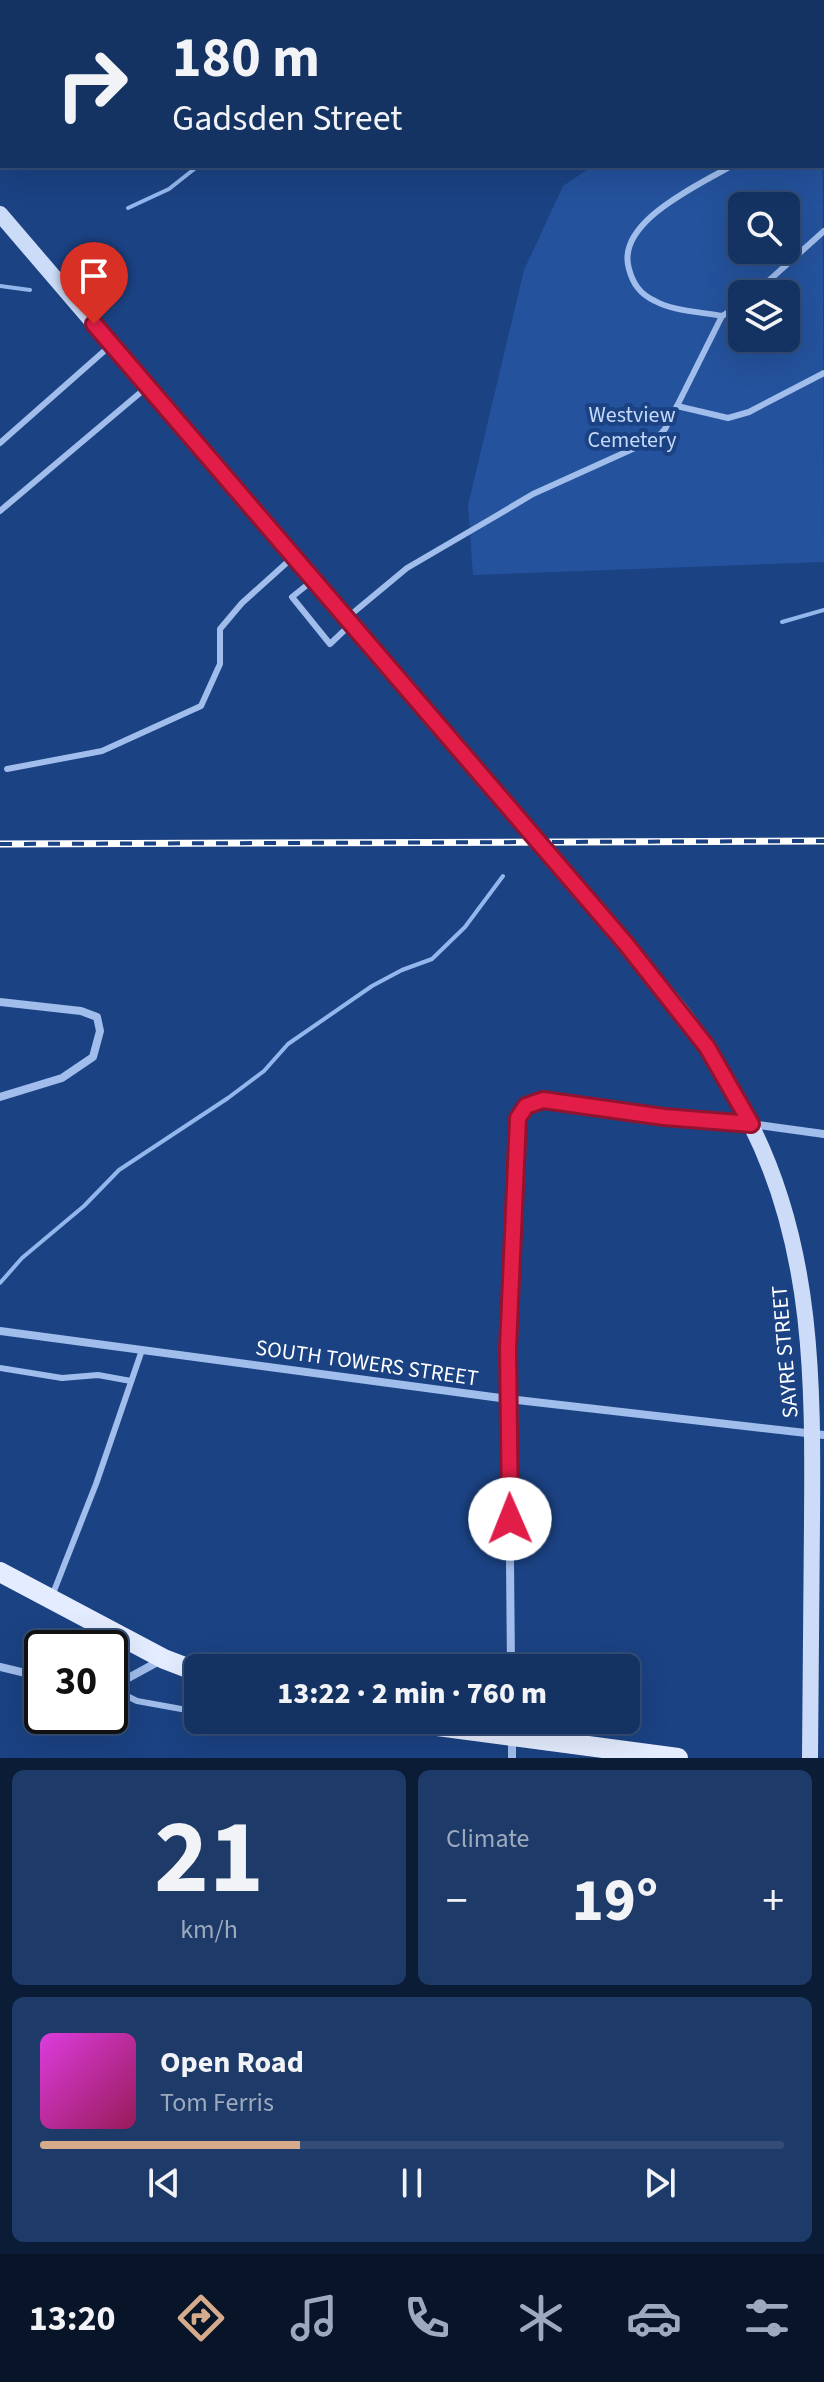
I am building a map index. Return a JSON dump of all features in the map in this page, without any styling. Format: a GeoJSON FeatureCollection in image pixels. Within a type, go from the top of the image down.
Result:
{"type":"FeatureCollection","features":[{"type":"Feature","properties":{"kind":"main road","name":"SAYRE STREET"},"geometry":{"type":"LineString","coordinates":[[0,214],[626,944],[707,1047],[751,1124],[785,1217],[800,1277],[809,1335],[818,1434],[810,1758]]}},
{"type":"Feature","properties":{"kind":"main road"},"geometry":{"type":"LineString","coordinates":[[0,1572],[184,1667]]}},
{"type":"Feature","properties":{"kind":"main road"},"geometry":{"type":"LineString","coordinates":[[545,1734],[678,1758]]}},
{"type":"Feature","properties":{"kind":"street"},"geometry":{"type":"LineString","coordinates":[[0,1002],[81,1011],[97,1017],[100,1031],[93,1057],[62,1078],[0,1097]]}},
{"type":"Feature","properties":{"kind":"street"},"geometry":{"type":"LineString","coordinates":[[511,1654],[508,1399],[518,1118],[526,1106],[543,1100],[824,1134]]}},
{"type":"Feature","properties":{"kind":"street","name":"SOUTH TOWERS STREET"},"geometry":{"type":"LineString","coordinates":[[0,1331],[508,1399],[818,1434]]}},
{"type":"Feature","properties":{"kind":"street"},"geometry":{"type":"LineString","coordinates":[[98,1630],[100,1625]]}},
{"type":"Feature","properties":{"kind":"street"},"geometry":{"type":"LineString","coordinates":[[128,1678],[164,1659]]}},
{"type":"Feature","properties":{"kind":"street"},"geometry":{"type":"LineString","coordinates":[[0,1667],[24,1673]]}},
{"type":"Feature","properties":{"kind":"street"},"geometry":{"type":"LineString","coordinates":[[512,1734],[512,1758]]}},
{"type":"Feature","properties":{"kind":"lane"},"geometry":{"type":"LineString","coordinates":[[722,316],[656,302],[635,286],[627,264],[629,242],[651,215],[728,168]]}},
{"type":"Feature","properties":{"kind":"lane"},"geometry":{"type":"LineString","coordinates":[[770,280],[824,231]]}},
{"type":"Feature","properties":{"kind":"lane"},"geometry":{"type":"LineString","coordinates":[[312,581],[292,597],[330,644],[348,622],[407,568],[533,494],[645,445],[665,429],[722,316],[728,312]]}},
{"type":"Feature","properties":{"kind":"lane"},"geometry":{"type":"LineString","coordinates":[[0,443],[111,345]]}},
{"type":"Feature","properties":{"kind":"lane"},"geometry":{"type":"LineString","coordinates":[[677,406],[728,418],[749,412],[824,373]]}},
{"type":"Feature","properties":{"kind":"lane"},"geometry":{"type":"LineString","coordinates":[[0,511],[147,387]]}},
{"type":"Feature","properties":{"kind":"lane"},"geometry":{"type":"LineString","coordinates":[[7,769],[102,751],[201,706],[220,664],[220,629],[242,603],[292,558]]}},
{"type":"Feature","properties":{"kind":"lane"},"geometry":{"type":"LineString","coordinates":[[51,1599],[96,1484],[142,1350]]}},
{"type":"Feature","properties":{"kind":"lane"},"geometry":{"type":"LineString","coordinates":[[0,1368],[62,1378],[98,1375],[131,1381]]}},
{"type":"Feature","properties":{"kind":"lane"},"geometry":{"type":"LineString","coordinates":[[128,1697],[184,1709]]}},
{"type":"Feature","properties":{"kind":"green space","name":"Westview Cemetery"},"geometry":{"type":"Polygon","coordinates":[[[590,168],[823,168],[824,562],[473,575],[468,505],[524,270],[563,186],[590,168]]]}},
{"type":"Feature","properties":{"kind":"waterway"},"geometry":{"type":"LineString","coordinates":[[128,208],[169,189],[195,168]]}},
{"type":"Feature","properties":{"kind":"waterway"},"geometry":{"type":"LineString","coordinates":[[0,286],[30,290]]}},
{"type":"Feature","properties":{"kind":"waterway"},"geometry":{"type":"LineString","coordinates":[[782,622],[824,610]]}},
{"type":"Feature","properties":{"kind":"waterway"},"geometry":{"type":"LineString","coordinates":[[0,1283],[22,1258],[84,1206],[119,1170],[228,1098],[264,1071],[288,1044],[372,986],[432,959],[465,927],[503,876]]}},
{"type":"Feature","properties":{"kind":"railway"},"geometry":{"type":"LineString","coordinates":[[0,844],[824,841]]}},
{"type":"Feature","properties":{"kind":"route"},"geometry":{"type":"LineString","coordinates":[[94,324],[626,944],[707,1047],[751,1124],[664,1117],[543,1100],[526,1106],[518,1118],[508,1348],[510,1519]]}}]}
